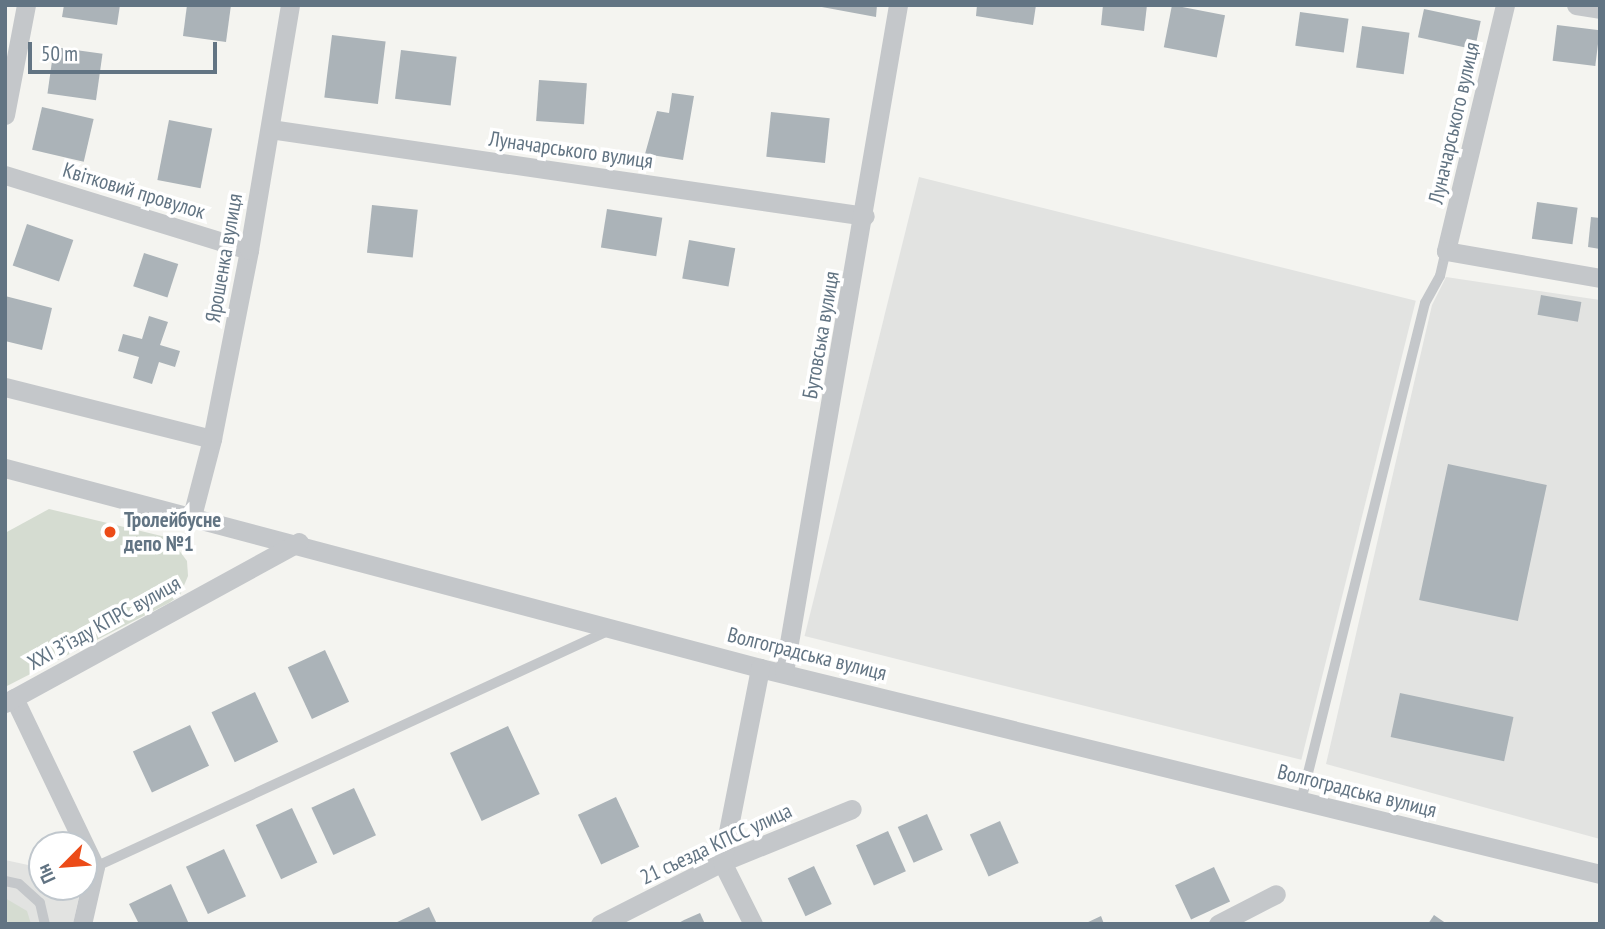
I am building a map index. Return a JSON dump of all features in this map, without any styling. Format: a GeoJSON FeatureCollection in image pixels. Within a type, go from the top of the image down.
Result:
{"type":"FeatureCollection","features":[{"type":"Feature","properties":{"kind":"street"},"geometry":{"type":"LineString","coordinates":[[5,115],[26,5]]}},
{"type":"Feature","properties":{"kind":"street","name":"Ярошенка вулиця"},"geometry":{"type":"LineString","coordinates":[[192,516],[212,439],[249,250],[290,5]]}},
{"type":"Feature","properties":{"kind":"street","name":"Бутовська вулиця"},"geometry":{"type":"LineString","coordinates":[[784,672],[865,216],[898,5]]}},
{"type":"Feature","properties":{"kind":"street","name":"Луначарського вулиця"},"geometry":{"type":"LineString","coordinates":[[1446,251],[1505,5]]}},
{"type":"Feature","properties":{"kind":"street"},"geometry":{"type":"LineString","coordinates":[[1576,5],[1600,9]]}},
{"type":"Feature","properties":{"kind":"street","name":"Луначарського вулиця"},"geometry":{"type":"LineString","coordinates":[[270,129],[865,216]]}},
{"type":"Feature","properties":{"kind":"street","name":"Квітковий провулок"},"geometry":{"type":"LineString","coordinates":[[5,175],[249,250]]}},
{"type":"Feature","properties":{"kind":"street"},"geometry":{"type":"LineString","coordinates":[[1446,251],[1600,278]]}},
{"type":"Feature","properties":{"kind":"street"},"geometry":{"type":"LineString","coordinates":[[5,387],[212,439]]}},
{"type":"Feature","properties":{"kind":"street","name":"Волгоградська вулиця"},"geometry":{"type":"LineString","coordinates":[[5,468],[299,542],[760,668],[1600,874]]}},
{"type":"Feature","properties":{"kind":"street","name":"XXI З’їзду КПРС вулиця"},"geometry":{"type":"LineString","coordinates":[[10,700],[299,542]]}},
{"type":"Feature","properties":{"kind":"street"},"geometry":{"type":"LineString","coordinates":[[753,924],[722,862],[760,668]]}},
{"type":"Feature","properties":{"kind":"street"},"geometry":{"type":"LineString","coordinates":[[10,700],[77,831]]}},
{"type":"Feature","properties":{"kind":"street","name":"21 съезда КПСС улица"},"geometry":{"type":"LineString","coordinates":[[600,924],[722,862],[852,809]]}},
{"type":"Feature","properties":{"kind":"street"},"geometry":{"type":"LineString","coordinates":[[1218,924],[1276,894]]}},
{"type":"Feature","properties":{"kind":"street"},"geometry":{"type":"LineString","coordinates":[[82,924],[87,901]]}},
{"type":"Feature","properties":{"kind":"lane"},"geometry":{"type":"LineString","coordinates":[[1301,801],[1425,303],[1440,276],[1446,251]]}},
{"type":"Feature","properties":{"kind":"lane"},"geometry":{"type":"LineString","coordinates":[[98,866],[614,628]]}},
{"type":"Feature","properties":{"kind":"lane"},"geometry":{"type":"LineString","coordinates":[[5,881],[19,884],[40,903],[45,924]]}},
{"type":"Feature","properties":{"kind":"shaded area"},"geometry":{"type":"Polygon","coordinates":[[[919,177],[1416,301],[1301,760],[805,636],[919,177]]]}},
{"type":"Feature","properties":{"kind":"shaded area"},"geometry":{"type":"Polygon","coordinates":[[[1446,277],[1600,300],[1600,839],[1326,764],[1432,305],[1446,277]]]}},
{"type":"Feature","properties":{"kind":"shaded area"},"geometry":{"type":"Polygon","coordinates":[[[49,509],[170,538],[187,561],[188,576],[180,595],[169,603],[5,687],[5,533],[49,509]]]}},
{"type":"Feature","properties":{"kind":"shaded area"},"geometry":{"type":"Polygon","coordinates":[[[5,860],[28,865],[28,901],[78,901],[73,924],[5,924],[5,860]]]}},
{"type":"Feature","properties":{"kind":"shaded area"},"geometry":{"type":"Polygon","coordinates":[[[5,898],[27,911],[31,924],[5,924],[5,898]]]}},
{"type":"Feature","properties":{"kind":"building"},"geometry":{"type":"Polygon","coordinates":[[[64,5],[120,5],[117,25],[62,17],[64,5]]]}},
{"type":"Feature","properties":{"kind":"building"},"geometry":{"type":"Polygon","coordinates":[[[187,5],[231,5],[226,42],[183,36],[187,5]]]}},
{"type":"Feature","properties":{"kind":"building"},"geometry":{"type":"Polygon","coordinates":[[[811,5],[877,5],[876,17],[811,5]]]}},
{"type":"Feature","properties":{"kind":"building"},"geometry":{"type":"Polygon","coordinates":[[[977,5],[1036,5],[1033,25],[976,16],[977,5]]]}},
{"type":"Feature","properties":{"kind":"building"},"geometry":{"type":"Polygon","coordinates":[[[1103,5],[1147,5],[1144,31],[1101,25],[1103,5]]]}},
{"type":"Feature","properties":{"kind":"building"},"geometry":{"type":"Polygon","coordinates":[[[1172,5],[1225,15],[1217,58],[1164,47],[1172,5]]]}},
{"type":"Feature","properties":{"kind":"building"},"geometry":{"type":"Polygon","coordinates":[[[1424,9],[1481,21],[1475,49],[1418,37],[1424,9]]]}},
{"type":"Feature","properties":{"kind":"building"},"geometry":{"type":"Polygon","coordinates":[[[1300,12],[1349,19],[1344,52],[1295,46],[1300,12]]]}},
{"type":"Feature","properties":{"kind":"building"},"geometry":{"type":"Polygon","coordinates":[[[1557,25],[1600,30],[1595,66],[1553,61],[1557,25]]]}},
{"type":"Feature","properties":{"kind":"building"},"geometry":{"type":"Polygon","coordinates":[[[1362,26],[1410,33],[1404,74],[1356,68],[1362,26]]]}},
{"type":"Feature","properties":{"kind":"building"},"geometry":{"type":"Polygon","coordinates":[[[332,35],[386,42],[378,104],[324,98],[332,35]]]}},
{"type":"Feature","properties":{"kind":"building"},"geometry":{"type":"Polygon","coordinates":[[[54,47],[103,54],[96,100],[47,94],[54,47]]]}},
{"type":"Feature","properties":{"kind":"building"},"geometry":{"type":"Polygon","coordinates":[[[401,50],[457,57],[451,105],[395,99],[401,50]]]}},
{"type":"Feature","properties":{"kind":"building"},"geometry":{"type":"Polygon","coordinates":[[[539,80],[587,83],[584,124],[536,121],[539,80]]]}},
{"type":"Feature","properties":{"kind":"building"},"geometry":{"type":"Polygon","coordinates":[[[672,93],[694,96],[683,160],[645,154],[657,111],[669,113],[672,93]]]}},
{"type":"Feature","properties":{"kind":"building"},"geometry":{"type":"Polygon","coordinates":[[[42,107],[94,119],[84,162],[32,150],[42,107]]]}},
{"type":"Feature","properties":{"kind":"building"},"geometry":{"type":"Polygon","coordinates":[[[771,112],[830,118],[825,163],[766,157],[771,112]]]}},
{"type":"Feature","properties":{"kind":"building"},"geometry":{"type":"Polygon","coordinates":[[[169,120],[212,128],[201,188],[157,180],[169,120]]]}},
{"type":"Feature","properties":{"kind":"building"},"geometry":{"type":"Polygon","coordinates":[[[1537,202],[1578,208],[1572,244],[1532,239],[1537,202]]]}},
{"type":"Feature","properties":{"kind":"building"},"geometry":{"type":"Polygon","coordinates":[[[372,205],[418,210],[413,258],[367,253],[372,205]]]}},
{"type":"Feature","properties":{"kind":"building"},"geometry":{"type":"Polygon","coordinates":[[[607,209],[662,218],[656,256],[601,248],[607,209]]]}},
{"type":"Feature","properties":{"kind":"building"},"geometry":{"type":"Polygon","coordinates":[[[1591,217],[1600,218],[1600,249],[1588,247],[1591,217]]]}},
{"type":"Feature","properties":{"kind":"building"},"geometry":{"type":"Polygon","coordinates":[[[27,224],[73,240],[59,282],[13,266],[27,224]]]}},
{"type":"Feature","properties":{"kind":"building"},"geometry":{"type":"Polygon","coordinates":[[[689,240],[735,248],[729,287],[682,278],[689,240]]]}},
{"type":"Feature","properties":{"kind":"building"},"geometry":{"type":"Polygon","coordinates":[[[144,253],[178,264],[167,297],[133,286],[144,253]]]}},
{"type":"Feature","properties":{"kind":"building"},"geometry":{"type":"Polygon","coordinates":[[[1541,295],[1581,302],[1578,322],[1538,315],[1541,295]]]}},
{"type":"Feature","properties":{"kind":"building"},"geometry":{"type":"Polygon","coordinates":[[[5,296],[52,308],[42,350],[5,341],[5,296]]]}},
{"type":"Feature","properties":{"kind":"building"},"geometry":{"type":"Polygon","coordinates":[[[149,316],[168,322],[160,345],[180,351],[175,367],[159,362],[152,384],[133,378],[139,357],[118,351],[123,334],[142,339],[149,316]]]}},
{"type":"Feature","properties":{"kind":"building"},"geometry":{"type":"Polygon","coordinates":[[[1448,464],[1547,485],[1518,621],[1419,600],[1448,464]]]}},
{"type":"Feature","properties":{"kind":"building"},"geometry":{"type":"Polygon","coordinates":[[[325,650],[349,702],[312,719],[288,667],[325,650]]]}},
{"type":"Feature","properties":{"kind":"building"},"geometry":{"type":"Polygon","coordinates":[[[255,692],[278,742],[235,762],[211,712],[255,692]]]}},
{"type":"Feature","properties":{"kind":"building"},"geometry":{"type":"Polygon","coordinates":[[[1400,693],[1513,717],[1504,761],[1391,737],[1400,693]]]}},
{"type":"Feature","properties":{"kind":"building"},"geometry":{"type":"Polygon","coordinates":[[[190,725],[209,766],[152,792],[133,752],[190,725]]]}},
{"type":"Feature","properties":{"kind":"building"},"geometry":{"type":"Polygon","coordinates":[[[508,726],[540,794],[482,821],[450,753],[508,726]]]}},
{"type":"Feature","properties":{"kind":"building"},"geometry":{"type":"Polygon","coordinates":[[[354,788],[376,835],[333,855],[311,808],[354,788]]]}},
{"type":"Feature","properties":{"kind":"building"},"geometry":{"type":"Polygon","coordinates":[[[616,797],[639,847],[601,865],[578,815],[616,797]]]}},
{"type":"Feature","properties":{"kind":"building"},"geometry":{"type":"Polygon","coordinates":[[[292,808],[317,862],[281,879],[256,825],[292,808]]]}},
{"type":"Feature","properties":{"kind":"building"},"geometry":{"type":"Polygon","coordinates":[[[927,814],[943,850],[914,863],[898,827],[927,814]]]}},
{"type":"Feature","properties":{"kind":"building"},"geometry":{"type":"Polygon","coordinates":[[[1000,821],[1019,863],[989,876],[970,834],[1000,821]]]}},
{"type":"Feature","properties":{"kind":"building"},"geometry":{"type":"Polygon","coordinates":[[[888,831],[906,871],[874,885],[856,845],[888,831]]]}},
{"type":"Feature","properties":{"kind":"building"},"geometry":{"type":"Polygon","coordinates":[[[224,849],[246,896],[208,914],[186,867],[224,849]]]}},
{"type":"Feature","properties":{"kind":"building"},"geometry":{"type":"Polygon","coordinates":[[[814,866],[832,904],[805,916],[788,878],[814,866]]]}},
{"type":"Feature","properties":{"kind":"building"},"geometry":{"type":"Polygon","coordinates":[[[1214,867],[1230,901],[1191,920],[1175,885],[1214,867]]]}},
{"type":"Feature","properties":{"kind":"building"},"geometry":{"type":"Polygon","coordinates":[[[171,884],[189,924],[139,924],[129,904],[171,884]]]}},
{"type":"Feature","properties":{"kind":"building"},"geometry":{"type":"Polygon","coordinates":[[[429,907],[437,924],[393,924],[429,907]]]}},
{"type":"Feature","properties":{"kind":"building"},"geometry":{"type":"Polygon","coordinates":[[[700,913],[705,924],[677,924],[684,920],[700,913]]]}},
{"type":"Feature","properties":{"kind":"building"},"geometry":{"type":"Polygon","coordinates":[[[1434,915],[1447,924],[1428,924],[1434,915]]]}},
{"type":"Feature","properties":{"kind":"building"},"geometry":{"type":"Polygon","coordinates":[[[1101,916],[1104,924],[1084,924],[1101,916]]]}},
{"type":"Feature","properties":{"kind":"place","name":"Тролейбусне депо №1"},"geometry":{"type":"Point","coordinates":[110,532]}}]}
